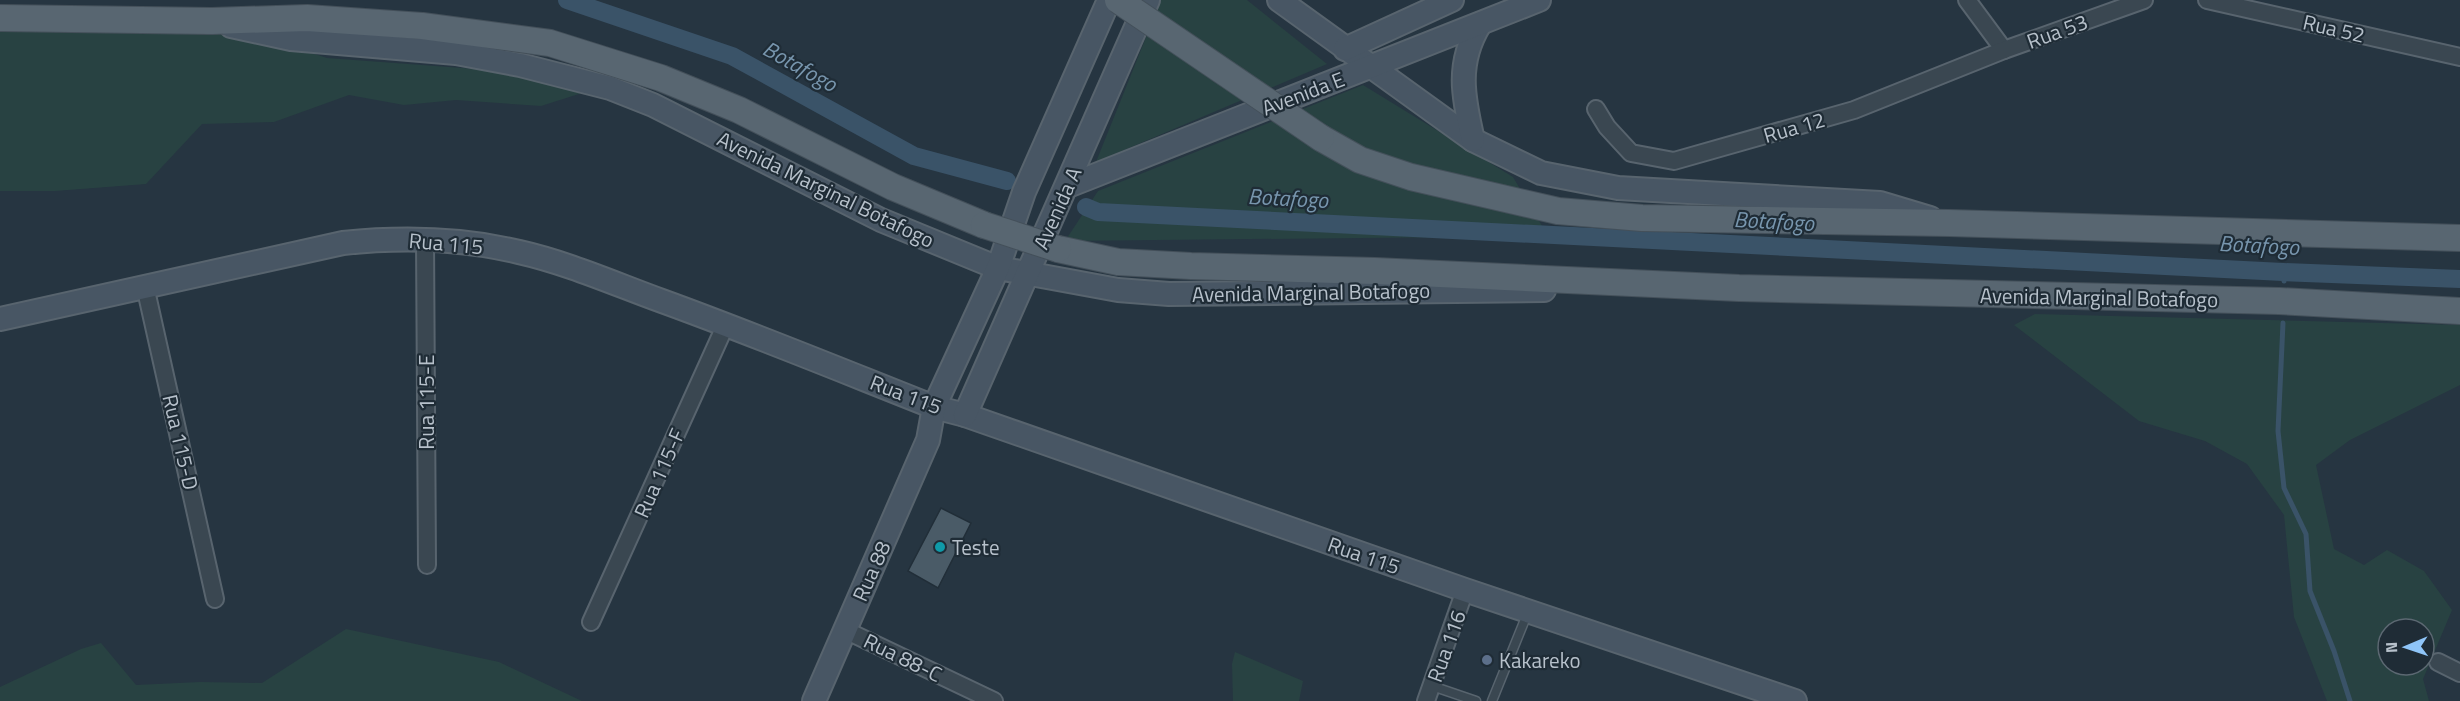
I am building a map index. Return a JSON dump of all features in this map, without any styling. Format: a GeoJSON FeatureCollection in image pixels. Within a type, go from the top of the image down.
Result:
{"type":"FeatureCollection","features":[{"type":"Feature","properties":{"kind":"main road"},"geometry":{"type":"LineString","coordinates":[[1118,0],[1321,138],[1360,160],[1411,177],[1558,211],[1642,218],[1949,223],[2460,238]]}},
{"type":"Feature","properties":{"kind":"main road","name":"Avenida Marginal Botafogo"},"geometry":{"type":"LineString","coordinates":[[0,18],[212,21],[307,18],[422,26],[550,43],[661,78],[739,110],[893,187],[984,225],[1058,249],[1118,262],[1739,288],[2279,301],[2460,311]]}},
{"type":"Feature","properties":{"kind":"street","name":"Avenida A"},"geometry":{"type":"LineString","coordinates":[[934,406],[998,268],[1024,192],[1109,0]]}},
{"type":"Feature","properties":{"kind":"street","name":"Avenida A"},"geometry":{"type":"LineString","coordinates":[[965,415],[1068,186],[1148,0]]}},
{"type":"Feature","properties":{"kind":"street"},"geometry":{"type":"LineString","coordinates":[[1280,0],[1473,140],[1541,173],[1618,188],[1880,204],[1949,223]]}},
{"type":"Feature","properties":{"kind":"street","name":"Avenida E"},"geometry":{"type":"LineString","coordinates":[[1345,49],[1452,0]]}},
{"type":"Feature","properties":{"kind":"street","name":"Avenida E"},"geometry":{"type":"LineString","coordinates":[[1068,186],[1539,0]]}},
{"type":"Feature","properties":{"kind":"street"},"geometry":{"type":"LineString","coordinates":[[1967,0],[2004,50]]}},
{"type":"Feature","properties":{"kind":"street","name":"Rua 53"},"geometry":{"type":"LineString","coordinates":[[2004,50],[2144,0]]}},
{"type":"Feature","properties":{"kind":"street","name":"Rua 52"},"geometry":{"type":"LineString","coordinates":[[2207,0],[2460,57]]}},
{"type":"Feature","properties":{"kind":"street","name":"Avenida Marginal Botafogo"},"geometry":{"type":"LineString","coordinates":[[212,21],[291,39],[456,53],[520,65],[610,88],[653,105],[880,220],[998,268],[1118,290],[1169,294],[1739,288]]}},
{"type":"Feature","properties":{"kind":"street"},"geometry":{"type":"LineString","coordinates":[[1473,140],[1464,102],[1463,73],[1470,40],[1480,24]]}},
{"type":"Feature","properties":{"kind":"street","name":"Rua 12"},"geometry":{"type":"LineString","coordinates":[[1596,109],[1607,127],[1631,153],[1674,160],[1854,110],[2004,50]]}},
{"type":"Feature","properties":{"kind":"street","name":"Rua 115"},"geometry":{"type":"LineString","coordinates":[[0,319],[343,243],[381,239],[424,239],[472,243],[520,252],[726,324],[934,406],[1771,697],[1795,701]]}},
{"type":"Feature","properties":{"kind":"street","name":"Rua 115-E"},"geometry":{"type":"LineString","coordinates":[[424,239],[427,565]]}},
{"type":"Feature","properties":{"kind":"street","name":"Rua 115-D"},"geometry":{"type":"LineString","coordinates":[[145,286],[215,599]]}},
{"type":"Feature","properties":{"kind":"street","name":"Rua 115-F"},"geometry":{"type":"LineString","coordinates":[[591,622],[726,324]]}},
{"type":"Feature","properties":{"kind":"street","name":"Rua 88"},"geometry":{"type":"LineString","coordinates":[[814,701],[928,440],[934,406]]}},
{"type":"Feature","properties":{"kind":"street"},"geometry":{"type":"LineString","coordinates":[[928,440],[965,415]]}},
{"type":"Feature","properties":{"kind":"street","name":"Rua 116"},"geometry":{"type":"LineString","coordinates":[[1429,693],[1466,590]]}},
{"type":"Feature","properties":{"kind":"street","name":"Rua 88-C"},"geometry":{"type":"LineString","coordinates":[[845,630],[994,701]]}},
{"type":"Feature","properties":{"kind":"street"},"geometry":{"type":"LineString","coordinates":[[2438,662],[2460,674]]}},
{"type":"Feature","properties":{"kind":"lane"},"geometry":{"type":"LineString","coordinates":[[1492,701],[1528,611]]}},
{"type":"Feature","properties":{"kind":"lane"},"geometry":{"type":"LineString","coordinates":[[1429,693],[1476,701]]}},
{"type":"Feature","properties":{"kind":"green space"},"geometry":{"type":"Polygon","coordinates":[[[1161,0],[1247,0],[1327,64],[1096,162],[1161,0]]]}},
{"type":"Feature","properties":{"kind":"green space"},"geometry":{"type":"Polygon","coordinates":[[[0,18],[212,21],[327,58],[476,69],[532,79],[582,93],[541,106],[456,100],[404,105],[349,95],[274,122],[202,124],[146,184],[55,191],[0,191],[0,18]]]}},
{"type":"Feature","properties":{"kind":"green space"},"geometry":{"type":"Polygon","coordinates":[[[1363,85],[1513,177],[1548,236],[1065,241],[1098,191],[1363,85]]]}},
{"type":"Feature","properties":{"kind":"green space"},"geometry":{"type":"Polygon","coordinates":[[[2035,314],[2460,325],[2460,385],[2350,440],[2316,465],[2334,549],[2364,565],[2387,550],[2424,571],[2452,610],[2436,648],[2436,617],[2376,617],[2376,677],[2424,677],[2429,701],[2327,701],[2294,617],[2284,515],[2247,464],[2205,441],[2139,421],[2014,325],[2035,314]]]}},
{"type":"Feature","properties":{"kind":"green space"},"geometry":{"type":"Polygon","coordinates":[[[346,629],[499,662],[582,701],[0,701],[0,687],[81,649],[101,643],[136,685],[200,682],[262,683],[346,629]]]}},
{"type":"Feature","properties":{"kind":"green space"},"geometry":{"type":"Polygon","coordinates":[[[1235,652],[1303,681],[1299,701],[1233,701],[1232,664],[1235,652]]]}},
{"type":"Feature","properties":{"kind":"building","name":"Teste"},"geometry":{"type":"Polygon","coordinates":[[[941,508],[971,523],[938,588],[908,571],[941,508]]]}},
{"type":"Feature","properties":{"kind":"waterway","name":"Botafogo"},"geometry":{"type":"LineString","coordinates":[[567,0],[732,56],[914,156],[1007,181]]}},
{"type":"Feature","properties":{"kind":"waterway","name":"Botafogo"},"geometry":{"type":"LineString","coordinates":[[1086,207],[1098,212],[2460,279]]}},
{"type":"Feature","properties":{"kind":"waterway"},"geometry":{"type":"LineString","coordinates":[[2283,272],[2284,281]]}},
{"type":"Feature","properties":{"kind":"waterway"},"geometry":{"type":"LineString","coordinates":[[2283,323],[2278,431],[2284,488],[2306,534],[2310,591],[2334,651],[2350,701]]}},
{"type":"Feature","properties":{"kind":"place","name":"Teste"},"geometry":{"type":"Point","coordinates":[940,547]}},
{"type":"Feature","properties":{"kind":"place","name":"Kakareko"},"geometry":{"type":"Point","coordinates":[1487,660]}}]}
